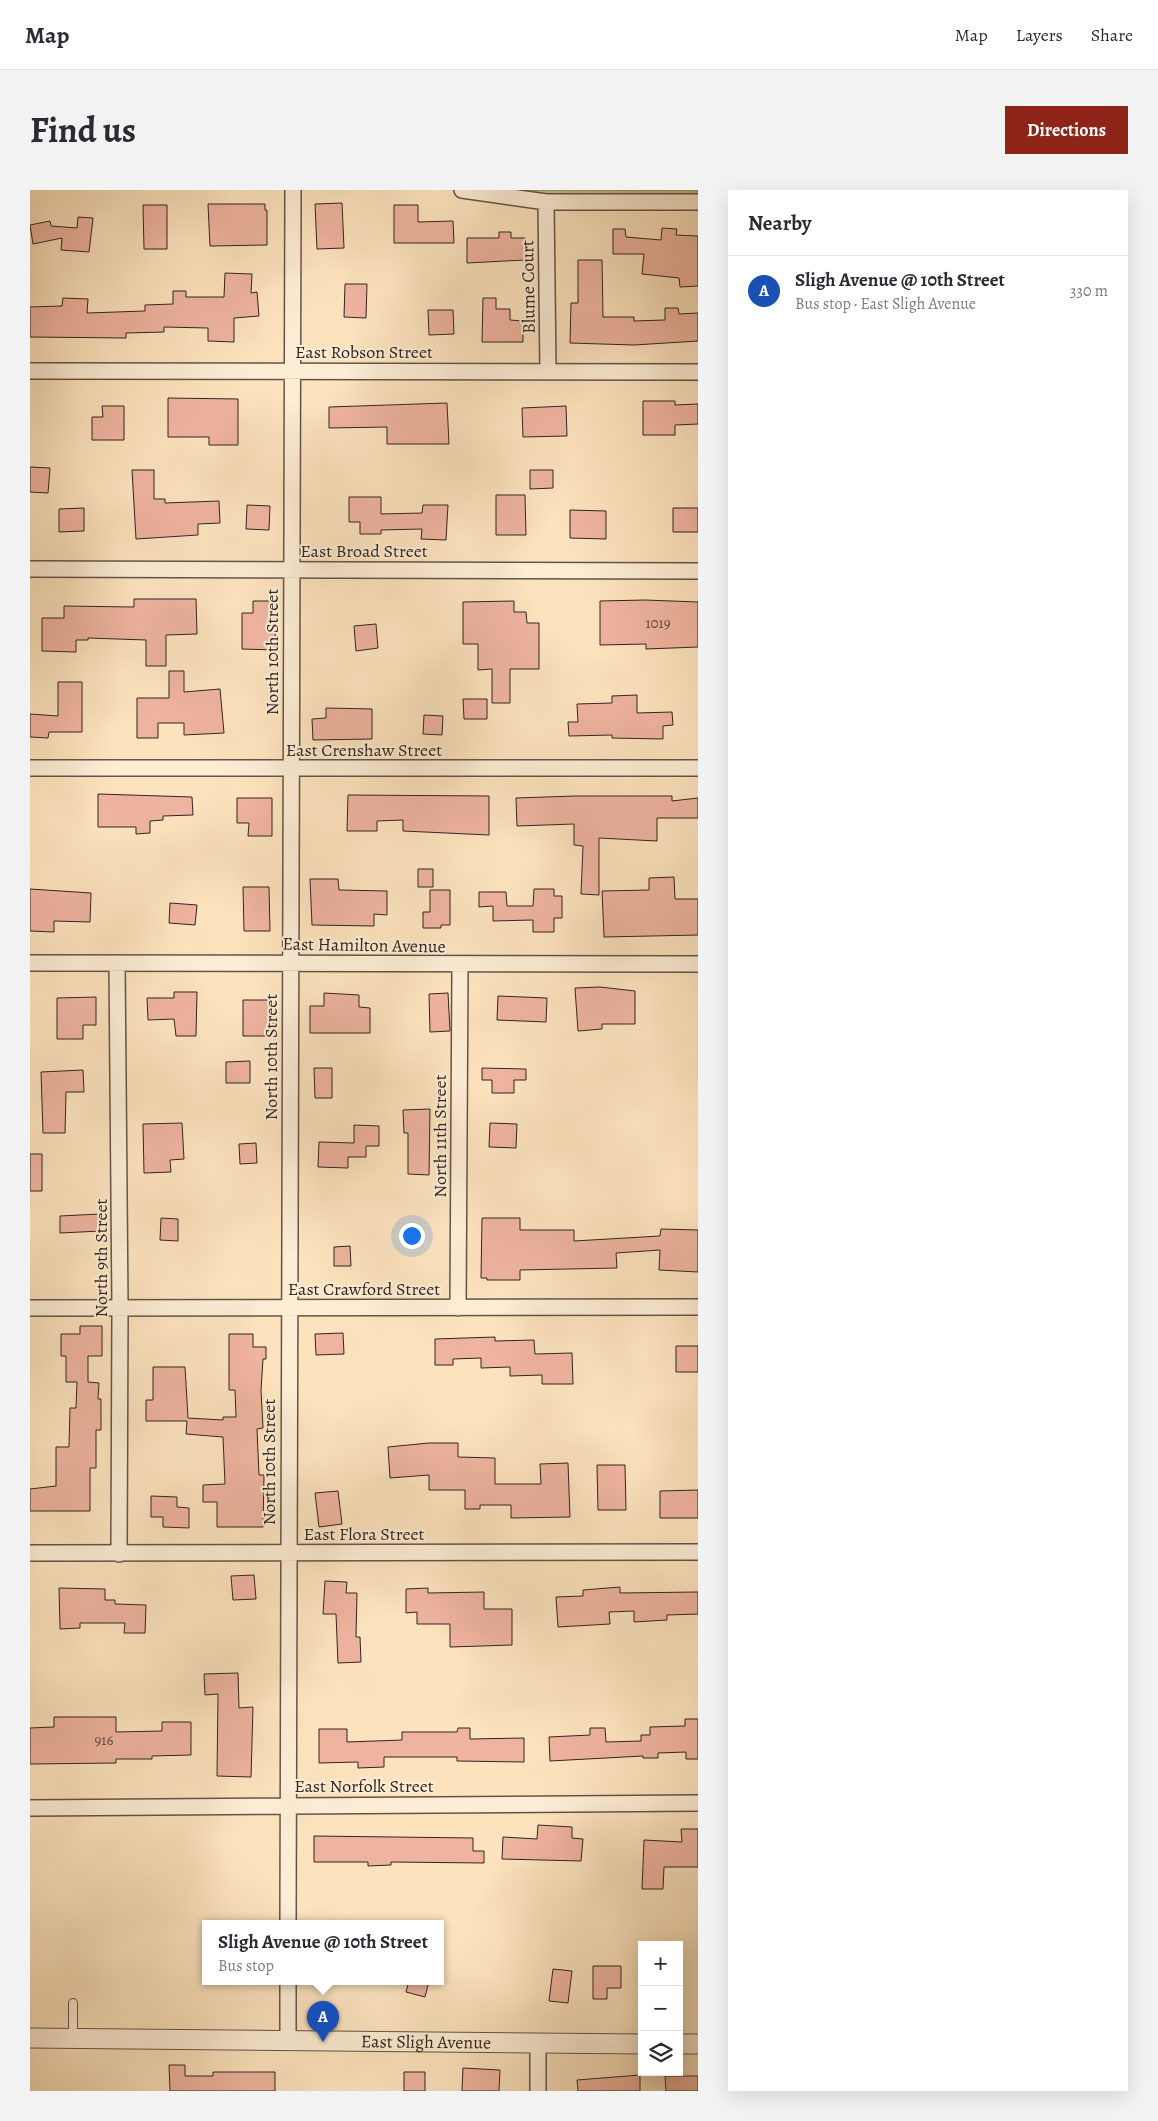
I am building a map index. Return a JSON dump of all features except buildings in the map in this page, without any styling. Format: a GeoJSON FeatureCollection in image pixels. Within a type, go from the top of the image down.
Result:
{"type":"FeatureCollection","features":[{"type":"Feature","properties":{"kind":"street","name":"North 10th Street"},"geometry":{"type":"LineString","coordinates":[[288,1920],[288,1308],[293,190]]}},
{"type":"Feature","properties":{"kind":"street"},"geometry":{"type":"LineString","coordinates":[[468,191],[546,202],[698,202]]}},
{"type":"Feature","properties":{"kind":"street","name":"Blume Court"},"geometry":{"type":"LineString","coordinates":[[546,202],[548,371]]}},
{"type":"Feature","properties":{"kind":"street","name":"East Robson Street"},"geometry":{"type":"LineString","coordinates":[[30,371],[698,372]]}},
{"type":"Feature","properties":{"kind":"street","name":"East Broad Street"},"geometry":{"type":"LineString","coordinates":[[30,569],[698,571]]}},
{"type":"Feature","properties":{"kind":"street","name":"East Crenshaw Street"},"geometry":{"type":"LineString","coordinates":[[30,768],[698,768]]}},
{"type":"Feature","properties":{"kind":"street","name":"East Hamilton Avenue"},"geometry":{"type":"LineString","coordinates":[[30,963],[698,964]]}},
{"type":"Feature","properties":{"kind":"street","name":"North 9th Street"},"geometry":{"type":"LineString","coordinates":[[117,963],[120,1308],[119,1554]]}},
{"type":"Feature","properties":{"kind":"street","name":"North 11th Street"},"geometry":{"type":"LineString","coordinates":[[458,1308],[460,965]]}},
{"type":"Feature","properties":{"kind":"street","name":"East Crawford Street"},"geometry":{"type":"LineString","coordinates":[[30,1308],[698,1307]]}},
{"type":"Feature","properties":{"kind":"street","name":"East Flora Street"},"geometry":{"type":"LineString","coordinates":[[30,1553],[698,1552]]}},
{"type":"Feature","properties":{"kind":"street","name":"East Norfolk Street"},"geometry":{"type":"LineString","coordinates":[[30,1808],[698,1803]]}},
{"type":"Feature","properties":{"kind":"street"},"geometry":{"type":"LineString","coordinates":[[288,1985],[288,2042]]}},
{"type":"Feature","properties":{"kind":"street","name":"East Sligh Avenue"},"geometry":{"type":"LineString","coordinates":[[30,2038],[638,2044]]}},
{"type":"Feature","properties":{"kind":"street"},"geometry":{"type":"LineString","coordinates":[[538,2044],[538,2091]]}},
{"type":"Feature","properties":{"kind":"street"},"geometry":{"type":"LineString","coordinates":[[683,2044],[698,2044]]}},
{"type":"Feature","properties":{"kind":"lane"},"geometry":{"type":"LineString","coordinates":[[73,2002],[73,2039]]}},
{"type":"Feature","properties":{"kind":"green space"},"geometry":{"type":"Polygon","coordinates":[[[471,190],[698,190],[698,202],[546,202],[471,190]]]}},
{"type":"Feature","properties":{"kind":"place","name":"Sligh Avenue @ 10th Street"},"geometry":{"type":"Point","coordinates":[323,2042]}}]}
